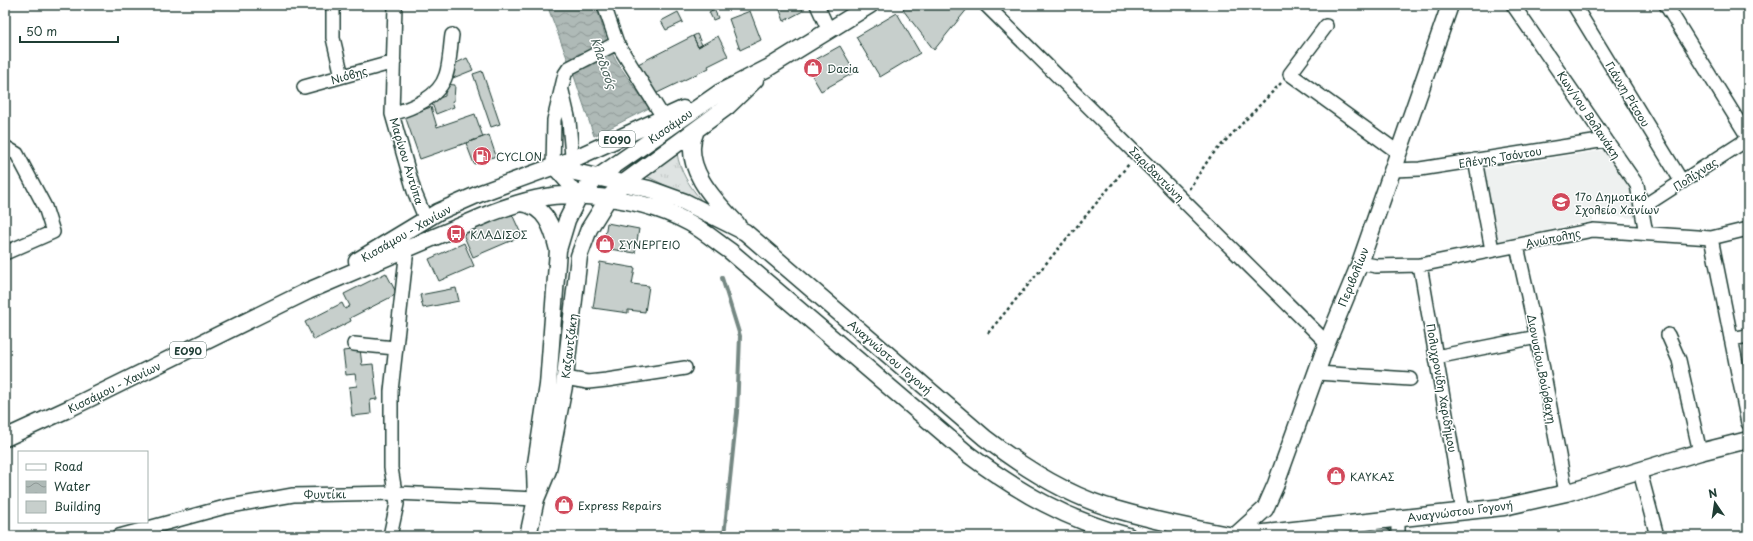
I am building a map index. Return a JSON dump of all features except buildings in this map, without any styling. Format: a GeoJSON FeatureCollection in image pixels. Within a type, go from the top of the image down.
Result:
{"type":"FeatureCollection","features":[{"type":"Feature","properties":{"kind":"main road","name":"Κισσάμου"},"geometry":{"type":"LineString","coordinates":[[579,196],[598,176],[719,93],[768,68],[870,5]]}},
{"type":"Feature","properties":{"kind":"main road","name":"Περιβολίων"},"geometry":{"type":"LineString","coordinates":[[1235,536],[1265,509],[1268,504],[1327,343],[1360,263],[1450,5]]}},
{"type":"Feature","properties":{"kind":"main road","name":"Κισσάμου"},"geometry":{"type":"LineString","coordinates":[[609,197],[625,182],[728,106],[768,68]]}},
{"type":"Feature","properties":{"kind":"main road","name":"ΕΟ90"},"geometry":{"type":"LineString","coordinates":[[552,167],[573,166],[663,117],[719,93]]}},
{"type":"Feature","properties":{"kind":"main road"},"geometry":{"type":"LineString","coordinates":[[696,130],[692,139],[691,149],[693,161],[702,181],[725,212],[745,232]]}},
{"type":"Feature","properties":{"kind":"main road","name":"Αναγνώστου Γογονή"},"geometry":{"type":"LineString","coordinates":[[573,166],[598,176],[646,188],[685,202],[745,232],[985,438],[1012,459],[1045,479],[1079,496],[1117,510],[1192,528],[1235,536],[1504,508],[1566,493],[1640,472],[1700,452],[1748,440]]}},
{"type":"Feature","properties":{"kind":"main road","name":"Κισσάμου - Χανίων"},"geometry":{"type":"LineString","coordinates":[[403,242],[426,220],[481,193],[552,167]]}},
{"type":"Feature","properties":{"kind":"main road","name":"Κισσάμου - Χανίων"},"geometry":{"type":"LineString","coordinates":[[5,438],[76,406],[308,291],[403,242],[519,203],[548,196],[579,196]]}},
{"type":"Feature","properties":{"kind":"main road","name":"ΕΟ90"},"geometry":{"type":"LineString","coordinates":[[579,196],[609,197]]}},
{"type":"Feature","properties":{"kind":"main road","name":"Καζαντζάκη"},"geometry":{"type":"LineString","coordinates":[[531,535],[536,499],[535,470],[548,385],[558,250],[567,220],[579,196]]}},
{"type":"Feature","properties":{"kind":"main road","name":"Αναγνώστου Γογονή"},"geometry":{"type":"LineString","coordinates":[[609,197],[643,204],[661,210],[692,224],[730,251],[969,455],[1001,479],[1074,519],[1128,536]]}},
{"type":"Feature","properties":{"kind":"main road","name":"Καζαντζάκη"},"geometry":{"type":"LineString","coordinates":[[536,499],[548,470],[565,378],[579,256],[589,229],[609,197]]}},
{"type":"Feature","properties":{"kind":"main road"},"geometry":{"type":"LineString","coordinates":[[519,203],[535,206],[546,216],[552,228],[558,250]]}},
{"type":"Feature","properties":{"kind":"street"},"geometry":{"type":"LineString","coordinates":[[333,5],[332,35],[342,76]]}},
{"type":"Feature","properties":{"kind":"street","name":"Μαρίνου Αντύπα"},"geometry":{"type":"LineString","coordinates":[[395,5],[392,114],[414,191],[426,220]]}},
{"type":"Feature","properties":{"kind":"street"},"geometry":{"type":"LineString","coordinates":[[604,5],[613,44],[663,117]]}},
{"type":"Feature","properties":{"kind":"street"},"geometry":{"type":"LineString","coordinates":[[817,5],[829,31]]}},
{"type":"Feature","properties":{"kind":"street","name":"Σαριδαντώνη"},"geometry":{"type":"LineString","coordinates":[[986,5],[1327,343]]}},
{"type":"Feature","properties":{"kind":"street","name":"Κων/νου Βολανάκη"},"geometry":{"type":"LineString","coordinates":[[1513,5],[1637,185],[1646,233]]}},
{"type":"Feature","properties":{"kind":"street","name":"Γιάννη Ρίτσου"},"geometry":{"type":"LineString","coordinates":[[1574,5],[1682,182]]}},
{"type":"Feature","properties":{"kind":"street"},"geometry":{"type":"LineString","coordinates":[[1666,5],[1748,138]]}},
{"type":"Feature","properties":{"kind":"street"},"geometry":{"type":"LineString","coordinates":[[1326,26],[1290,74],[1399,153]]}},
{"type":"Feature","properties":{"kind":"street"},"geometry":{"type":"LineString","coordinates":[[392,114],[418,105],[439,87],[446,75],[452,35]]}},
{"type":"Feature","properties":{"kind":"street"},"geometry":{"type":"LineString","coordinates":[[579,196],[552,167],[554,120],[565,74],[569,68],[613,44]]}},
{"type":"Feature","properties":{"kind":"street","name":"Νιόβης"},"geometry":{"type":"LineString","coordinates":[[304,87],[394,62]]}},
{"type":"Feature","properties":{"kind":"street"},"geometry":{"type":"LineString","coordinates":[[561,89],[569,121],[573,166],[579,196]]}},
{"type":"Feature","properties":{"kind":"street","name":"Πολίχνας"},"geometry":{"type":"LineString","coordinates":[[1641,208],[1748,138]]}},
{"type":"Feature","properties":{"kind":"street","name":"Ελένης Τσόντου"},"geometry":{"type":"LineString","coordinates":[[1393,170],[1420,169],[1606,140]]}},
{"type":"Feature","properties":{"kind":"street"},"geometry":{"type":"LineString","coordinates":[[5,147],[17,154],[45,207],[53,232],[5,253]]}},
{"type":"Feature","properties":{"kind":"street"},"geometry":{"type":"LineString","coordinates":[[1475,160],[1492,250]]}},
{"type":"Feature","properties":{"kind":"street","name":"Ανώπολης"},"geometry":{"type":"LineString","coordinates":[[1360,263],[1376,266],[1420,265],[1593,230],[1710,238],[1748,228]]}},
{"type":"Feature","properties":{"kind":"street"},"geometry":{"type":"LineString","coordinates":[[1710,238],[1748,423]]}},
{"type":"Feature","properties":{"kind":"street"},"geometry":{"type":"LineString","coordinates":[[390,536],[397,504],[391,468],[391,391],[403,242]]}},
{"type":"Feature","properties":{"kind":"street","name":"Διονυσίου Βούρβαχη"},"geometry":{"type":"LineString","coordinates":[[1517,246],[1537,337],[1566,493]]}},
{"type":"Feature","properties":{"kind":"street","name":"Πολυχρονίδη Χαριδήμου"},"geometry":{"type":"LineString","coordinates":[[1420,265],[1463,512]]}},
{"type":"Feature","properties":{"kind":"street"},"geometry":{"type":"LineString","coordinates":[[1668,335],[1679,360],[1700,452]]}},
{"type":"Feature","properties":{"kind":"street"},"geometry":{"type":"LineString","coordinates":[[1731,339],[1748,336]]}},
{"type":"Feature","properties":{"kind":"street"},"geometry":{"type":"LineString","coordinates":[[1436,357],[1537,337]]}},
{"type":"Feature","properties":{"kind":"street"},"geometry":{"type":"LineString","coordinates":[[354,344],[395,348]]}},
{"type":"Feature","properties":{"kind":"street"},"geometry":{"type":"LineString","coordinates":[[565,378],[588,382],[601,381],[685,368]]}},
{"type":"Feature","properties":{"kind":"street"},"geometry":{"type":"LineString","coordinates":[[1317,373],[1410,379]]}},
{"type":"Feature","properties":{"kind":"street"},"geometry":{"type":"LineString","coordinates":[[1640,472],[1656,536]]}},
{"type":"Feature","properties":{"kind":"street","name":"Φυντίκι"},"geometry":{"type":"LineString","coordinates":[[119,536],[225,507],[293,495],[395,493],[536,499]]}},
{"type":"Feature","properties":{"kind":"street"},"geometry":{"type":"LineString","coordinates":[[1398,518],[1398,536]]}},
{"type":"Feature","properties":{"kind":"street"},"geometry":{"type":"LineString","coordinates":[[1376,536],[1385,536]]}},
{"type":"Feature","properties":{"kind":"path"},"geometry":{"type":"LineString","coordinates":[[1182,199],[1211,156],[1290,74]]}},
{"type":"Feature","properties":{"kind":"path"},"geometry":{"type":"LineString","coordinates":[[988,333],[1137,155]]}},
{"type":"Feature","properties":{"kind":"shaded area","name":"17ο Δημοτικό Σχολείο Χανίων"},"geometry":{"type":"Polygon","coordinates":[[[1604,150],[1630,188],[1636,218],[1593,215],[1593,221],[1549,229],[1550,232],[1497,243],[1483,169],[1604,150]]]}},
{"type":"Feature","properties":{"kind":"green space"},"geometry":{"type":"Polygon","coordinates":[[[677,153],[683,172],[689,184],[701,200],[700,202],[646,176],[677,153]]]}},
{"type":"Feature","properties":{"kind":"water","name":"Κλαδισός"},"geometry":{"type":"Polygon","coordinates":[[[547,5],[596,5],[607,42],[616,61],[649,108],[594,136],[575,79],[547,5]]]}},
{"type":"Feature","properties":{"kind":"waterway"},"geometry":{"type":"LineString","coordinates":[[722,278],[740,336],[737,412],[724,536]]}},
{"type":"Feature","properties":{"kind":"place","name":"Dacia"},"geometry":{"type":"Point","coordinates":[813,68]}},
{"type":"Feature","properties":{"kind":"place","name":"CYCLON"},"geometry":{"type":"Point","coordinates":[482,156]}},
{"type":"Feature","properties":{"kind":"place","name":"17ο Δημοτικό Σχολείο Χανίων"},"geometry":{"type":"Point","coordinates":[1561,202]}},
{"type":"Feature","properties":{"kind":"place","name":"ΚΛΑΔΙΣΟΣ"},"geometry":{"type":"Point","coordinates":[456,234]}},
{"type":"Feature","properties":{"kind":"place","name":"ΣΥΝΕΡΓΕΙΟ"},"geometry":{"type":"Point","coordinates":[605,244]}},
{"type":"Feature","properties":{"kind":"place","name":"ΚΑΥΚΑΣ"},"geometry":{"type":"Point","coordinates":[1336,476]}},
{"type":"Feature","properties":{"kind":"place","name":"Express Repairs"},"geometry":{"type":"Point","coordinates":[564,505]}}]}
